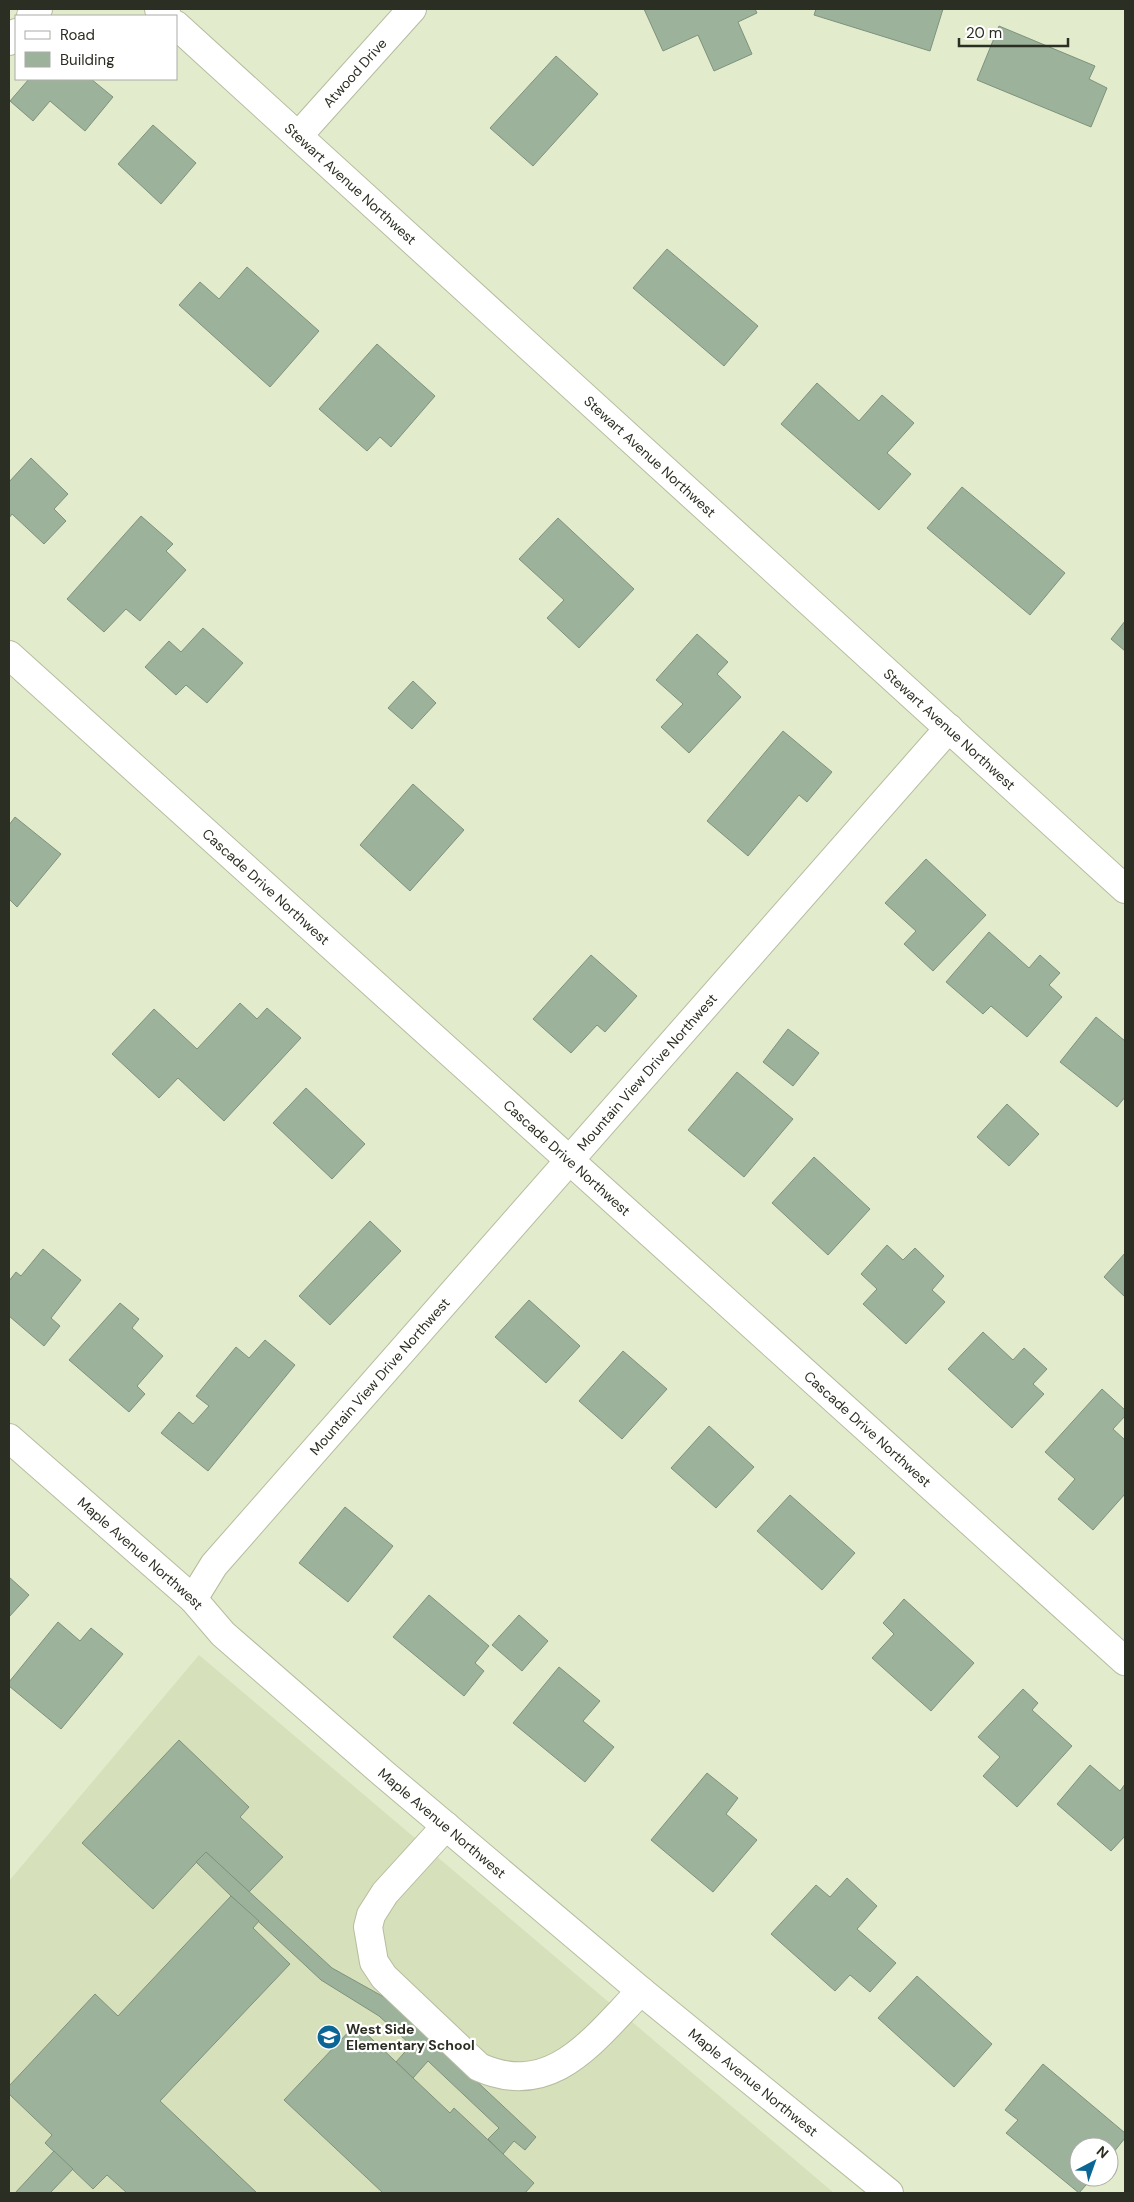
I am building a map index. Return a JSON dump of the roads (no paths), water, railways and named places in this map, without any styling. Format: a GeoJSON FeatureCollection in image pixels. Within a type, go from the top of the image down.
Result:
{"type":"FeatureCollection","features":[{"type":"Feature","properties":{"kind":"street","name":"Atwood Drive"},"geometry":{"type":"LineString","coordinates":[[298,136],[412,9]]}},
{"type":"Feature","properties":{"kind":"street","name":"Stewart Avenue Northwest"},"geometry":{"type":"LineString","coordinates":[[178,27],[1125,889]]}},
{"type":"Feature","properties":{"kind":"street","name":"Cascade Drive Northwest"},"geometry":{"type":"LineString","coordinates":[[9,655],[568,1161],[1125,1660]]}},
{"type":"Feature","properties":{"kind":"street","name":"Mountain View Drive Northwest"},"geometry":{"type":"LineString","coordinates":[[193,1600],[214,1565],[949,728]]}},
{"type":"Feature","properties":{"kind":"street","name":"Maple Avenue Northwest"},"geometry":{"type":"LineString","coordinates":[[9,1438],[193,1600],[223,1634],[446,1826],[641,1991],[889,2193]]}},
{"type":"Feature","properties":{"kind":"street"},"geometry":{"type":"LineString","coordinates":[[446,1826],[376,1904],[368,1927],[374,1962],[384,1977],[479,2067],[497,2074],[519,2076],[545,2074],[557,2068],[581,2050],[641,1991]]}},
{"type":"Feature","properties":{"kind":"place","name":"West Side Elementary School"},"geometry":{"type":"Point","coordinates":[329,2037]}}]}
